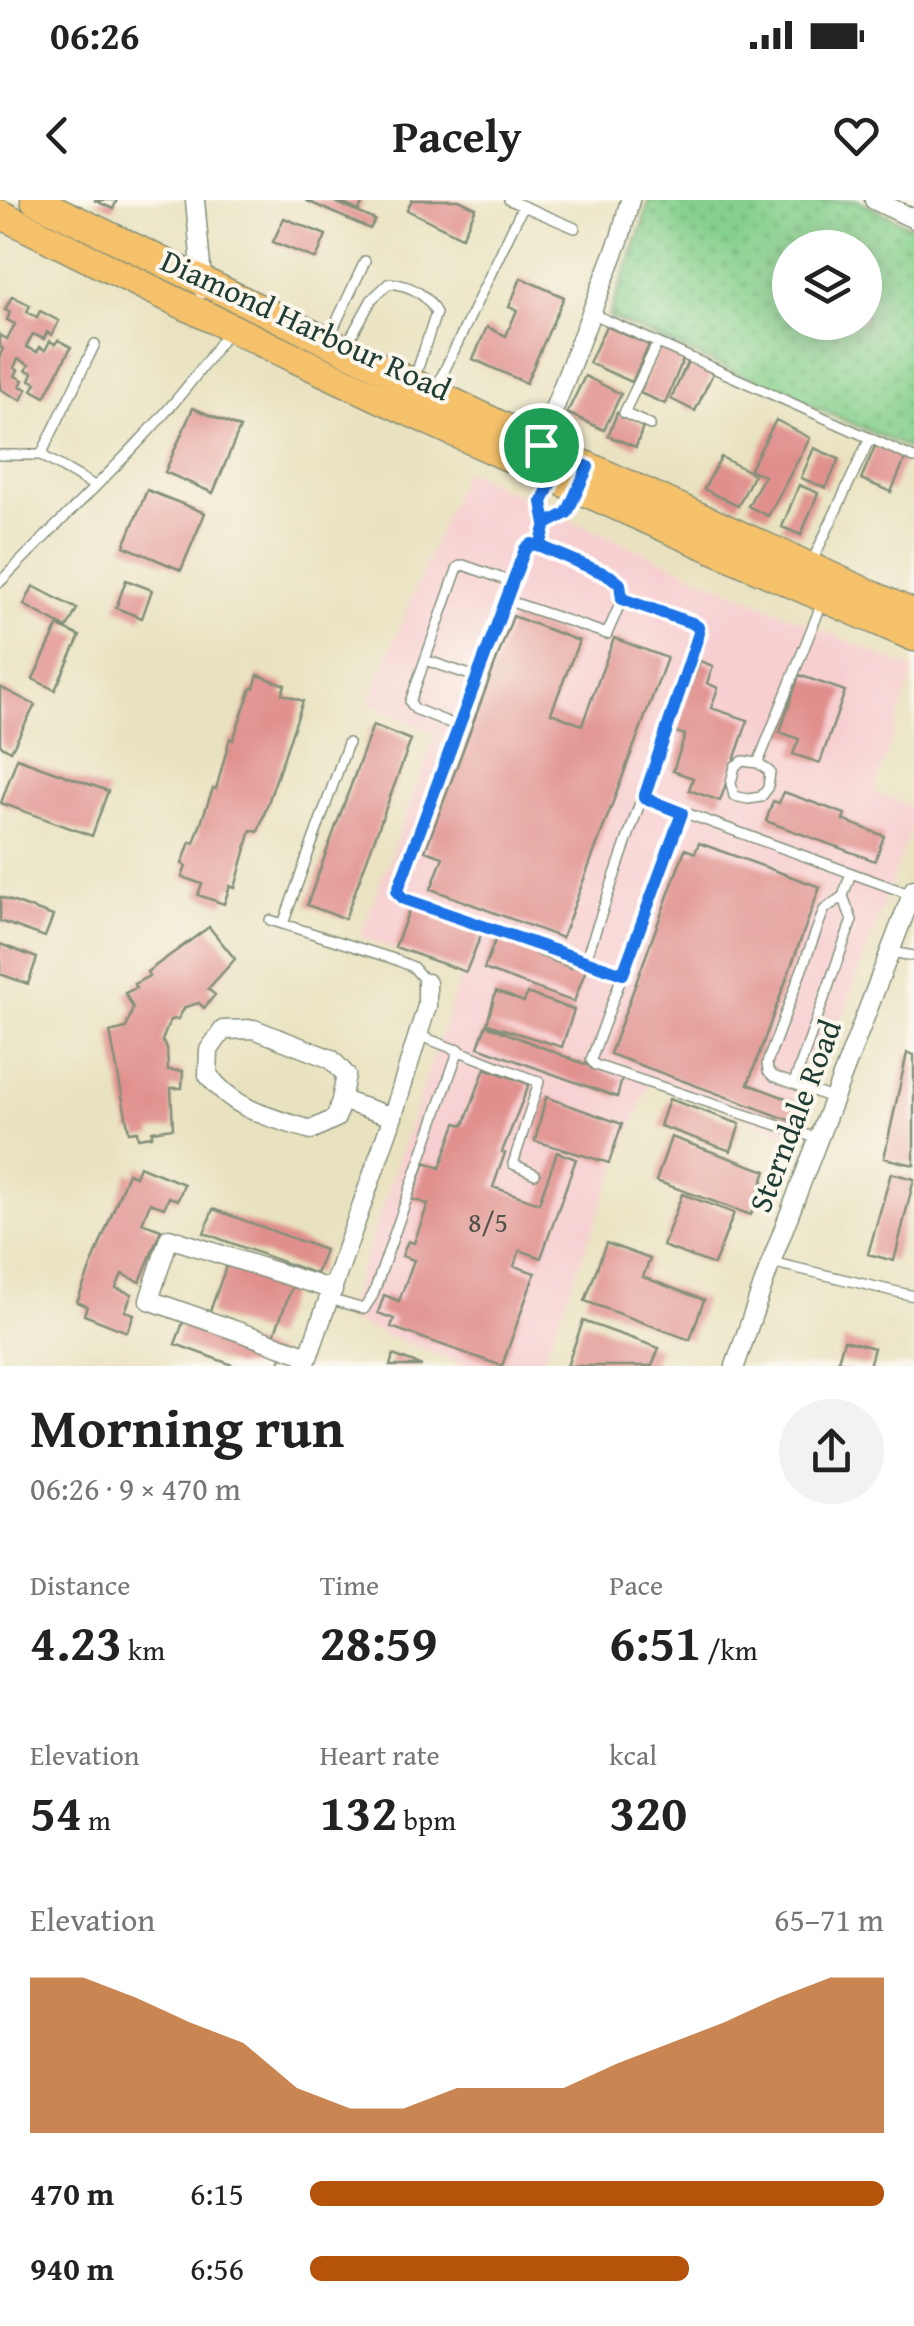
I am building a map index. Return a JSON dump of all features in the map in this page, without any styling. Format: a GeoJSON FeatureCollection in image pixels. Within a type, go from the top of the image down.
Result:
{"type":"FeatureCollection","features":[{"type":"Feature","properties":{"kind":"main road","name":"Diamond Harbour Road"},"geometry":{"type":"LineString","coordinates":[[35,200],[423,389],[546,462]]}},
{"type":"Feature","properties":{"kind":"main road","name":"Diamond Harbour Road"},"geometry":{"type":"LineString","coordinates":[[0,214],[229,328],[584,479],[824,598],[914,638]]}},
{"type":"Feature","properties":{"kind":"main road","name":"Diamond Harbour Road"},"geometry":{"type":"LineString","coordinates":[[584,479],[810,568],[914,614]]}},
{"type":"Feature","properties":{"kind":"street"},"geometry":{"type":"LineString","coordinates":[[195,200],[204,285],[197,312]]}},
{"type":"Feature","properties":{"kind":"street"},"geometry":{"type":"LineString","coordinates":[[546,462],[630,200]]}},
{"type":"Feature","properties":{"kind":"street"},"geometry":{"type":"LineString","coordinates":[[874,200],[914,219]]}},
{"type":"Feature","properties":{"kind":"street","name":"Sterndale Road"},"geometry":{"type":"LineString","coordinates":[[735,1366],[913,892]]}},
{"type":"Feature","properties":{"kind":"street"},"geometry":{"type":"LineString","coordinates":[[331,1295],[169,1238],[149,1300],[306,1361],[331,1295],[392,1117],[427,1006],[427,982]]}},
{"type":"Feature","properties":{"kind":"street"},"geometry":{"type":"LineString","coordinates":[[254,1028],[331,1059],[346,1076],[342,1100],[336,1118],[311,1130],[248,1110],[223,1094],[208,1075],[209,1050],[223,1030],[254,1028]]}},
{"type":"Feature","properties":{"kind":"street"},"geometry":{"type":"LineString","coordinates":[[342,1100],[392,1117]]}},
{"type":"Feature","properties":{"kind":"lane"},"geometry":{"type":"LineString","coordinates":[[509,200],[575,228]]}},
{"type":"Feature","properties":{"kind":"lane"},"geometry":{"type":"LineString","coordinates":[[423,389],[523,206]]}},
{"type":"Feature","properties":{"kind":"lane"},"geometry":{"type":"LineString","coordinates":[[335,347],[365,261]]}},
{"type":"Feature","properties":{"kind":"lane"},"geometry":{"type":"LineString","coordinates":[[335,347],[372,299],[390,283],[401,284],[429,298],[436,313],[423,389]]}},
{"type":"Feature","properties":{"kind":"lane"},"geometry":{"type":"LineString","coordinates":[[591,313],[914,458]]}},
{"type":"Feature","properties":{"kind":"lane"},"geometry":{"type":"LineString","coordinates":[[0,582],[162,418],[229,328]]}},
{"type":"Feature","properties":{"kind":"lane"},"geometry":{"type":"LineString","coordinates":[[41,455],[95,344]]}},
{"type":"Feature","properties":{"kind":"lane"},"geometry":{"type":"LineString","coordinates":[[650,425],[624,413],[657,344]]}},
{"type":"Feature","properties":{"kind":"lane"},"geometry":{"type":"LineString","coordinates":[[810,568],[870,438]]}},
{"type":"Feature","properties":{"kind":"lane"},"geometry":{"type":"LineString","coordinates":[[0,455],[41,455],[93,485]]}},
{"type":"Feature","properties":{"kind":"lane"},"geometry":{"type":"LineString","coordinates":[[540,546],[546,524],[542,502],[546,462]]}},
{"type":"Feature","properties":{"kind":"lane"},"geometry":{"type":"LineString","coordinates":[[546,524],[567,513],[584,479]]}},
{"type":"Feature","properties":{"kind":"lane"},"geometry":{"type":"LineString","coordinates":[[506,600],[607,634],[622,599],[620,584],[610,576],[540,546],[532,544],[525,549],[397,892],[404,899],[623,974]]}},
{"type":"Feature","properties":{"kind":"lane"},"geometry":{"type":"LineString","coordinates":[[460,727],[412,707],[410,702],[458,567],[463,564],[512,582]]}},
{"type":"Feature","properties":{"kind":"lane"},"geometry":{"type":"LineString","coordinates":[[758,763],[824,598]]}},
{"type":"Feature","properties":{"kind":"lane"},"geometry":{"type":"LineString","coordinates":[[585,961],[699,633],[692,623],[622,599]]}},
{"type":"Feature","properties":{"kind":"lane"},"geometry":{"type":"LineString","coordinates":[[425,660],[479,678]]}},
{"type":"Feature","properties":{"kind":"lane"},"geometry":{"type":"LineString","coordinates":[[283,924],[348,743]]}},
{"type":"Feature","properties":{"kind":"lane"},"geometry":{"type":"LineString","coordinates":[[743,761],[758,763],[770,772],[762,797],[734,796],[731,783],[735,766],[743,761]]}},
{"type":"Feature","properties":{"kind":"lane"},"geometry":{"type":"LineString","coordinates":[[644,798],[913,892]]}},
{"type":"Feature","properties":{"kind":"lane"},"geometry":{"type":"LineString","coordinates":[[682,813],[592,1063],[818,1139]]}},
{"type":"Feature","properties":{"kind":"lane"},"geometry":{"type":"LineString","coordinates":[[834,1098],[773,1076],[766,1063],[824,910],[843,896],[850,873]]}},
{"type":"Feature","properties":{"kind":"lane"},"geometry":{"type":"LineString","coordinates":[[794,1083],[852,920],[843,896]]}},
{"type":"Feature","properties":{"kind":"lane"},"geometry":{"type":"LineString","coordinates":[[270,920],[394,959],[413,967],[427,982]]}},
{"type":"Feature","properties":{"kind":"lane"},"geometry":{"type":"LineString","coordinates":[[891,952],[914,956]]}},
{"type":"Feature","properties":{"kind":"lane"},"geometry":{"type":"LineString","coordinates":[[418,1035],[539,1082],[513,1164],[534,1174]]}},
{"type":"Feature","properties":{"kind":"lane"},"geometry":{"type":"LineString","coordinates":[[331,1295],[364,1309],[373,1295],[459,1049]]}},
{"type":"Feature","properties":{"kind":"lane"},"geometry":{"type":"LineString","coordinates":[[771,1262],[914,1296]]}},
{"type":"Feature","properties":{"kind":"shaded area"},"geometry":{"type":"Polygon","coordinates":[[[464,470],[914,670],[874,792],[914,808],[914,820],[798,1138],[650,1081],[540,1366],[466,1366],[344,1318],[462,973],[360,937],[436,734],[369,703],[464,470]]]}},
{"type":"Feature","properties":{"kind":"green space"},"geometry":{"type":"Polygon","coordinates":[[[649,200],[858,200],[914,228],[914,451],[609,317],[649,200]]]}},
{"type":"Feature","properties":{"kind":"building"},"geometry":{"type":"Polygon","coordinates":[[[94,200],[117,200],[113,209],[94,200]]]}},
{"type":"Feature","properties":{"kind":"building"},"geometry":{"type":"Polygon","coordinates":[[[305,200],[331,200],[375,220],[370,229],[305,200]]]}},
{"type":"Feature","properties":{"kind":"building"},"geometry":{"type":"Polygon","coordinates":[[[335,200],[364,200],[359,211],[335,200]]]}},
{"type":"Feature","properties":{"kind":"building"},"geometry":{"type":"Polygon","coordinates":[[[412,200],[459,200],[476,208],[462,237],[407,210],[412,200]]]}},
{"type":"Feature","properties":{"kind":"building"},"geometry":{"type":"Polygon","coordinates":[[[284,218],[326,235],[316,259],[273,242],[284,218]]]}},
{"type":"Feature","properties":{"kind":"building"},"geometry":{"type":"Polygon","coordinates":[[[521,278],[564,297],[526,383],[473,359],[487,327],[506,336],[517,310],[509,307],[521,278]]]}},
{"type":"Feature","properties":{"kind":"building"},"geometry":{"type":"Polygon","coordinates":[[[12,296],[30,305],[27,312],[37,317],[40,311],[59,321],[52,335],[47,332],[44,339],[33,334],[26,347],[37,352],[40,347],[45,350],[50,341],[55,344],[58,340],[71,347],[45,397],[32,390],[36,383],[30,380],[33,373],[26,370],[29,365],[18,359],[15,376],[23,380],[20,386],[27,389],[21,400],[0,389],[0,335],[7,339],[15,324],[7,320],[10,312],[5,310],[12,296]]]}},
{"type":"Feature","properties":{"kind":"building"},"geometry":{"type":"Polygon","coordinates":[[[606,326],[649,345],[632,382],[589,363],[606,326]]]}},
{"type":"Feature","properties":{"kind":"building"},"geometry":{"type":"Polygon","coordinates":[[[659,346],[684,357],[665,404],[640,393],[659,346]]]}},
{"type":"Feature","properties":{"kind":"building"},"geometry":{"type":"Polygon","coordinates":[[[689,359],[714,371],[695,411],[671,399],[689,359]]]}},
{"type":"Feature","properties":{"kind":"building"},"geometry":{"type":"Polygon","coordinates":[[[585,376],[621,394],[604,430],[567,413],[585,376]]]}},
{"type":"Feature","properties":{"kind":"building"},"geometry":{"type":"Polygon","coordinates":[[[193,408],[240,428],[213,493],[165,472],[193,408]]]}},
{"type":"Feature","properties":{"kind":"building"},"geometry":{"type":"Polygon","coordinates":[[[617,413],[644,424],[636,447],[608,436],[617,413]]]}},
{"type":"Feature","properties":{"kind":"building"},"geometry":{"type":"Polygon","coordinates":[[[776,420],[810,438],[768,516],[748,506],[764,476],[750,469],[776,420]]]}},
{"type":"Feature","properties":{"kind":"building"},"geometry":{"type":"Polygon","coordinates":[[[876,444],[906,457],[891,492],[861,479],[876,444]]]}},
{"type":"Feature","properties":{"kind":"building"},"geometry":{"type":"Polygon","coordinates":[[[814,448],[839,459],[826,488],[801,478],[814,448]]]}},
{"type":"Feature","properties":{"kind":"building"},"geometry":{"type":"Polygon","coordinates":[[[721,457],[754,474],[738,506],[704,489],[721,457]]]}},
{"type":"Feature","properties":{"kind":"building"},"geometry":{"type":"Polygon","coordinates":[[[799,485],[818,493],[801,535],[782,527],[799,485]]]}},
{"type":"Feature","properties":{"kind":"building"},"geometry":{"type":"Polygon","coordinates":[[[147,490],[205,513],[181,570],[124,546],[147,490]]]}},
{"type":"Feature","properties":{"kind":"building"},"geometry":{"type":"Polygon","coordinates":[[[126,580],[152,590],[142,618],[116,608],[126,580]]]}},
{"type":"Feature","properties":{"kind":"building"},"geometry":{"type":"Polygon","coordinates":[[[33,586],[77,609],[67,628],[24,605],[33,586]]]}},
{"type":"Feature","properties":{"kind":"building"},"geometry":{"type":"Polygon","coordinates":[[[513,616],[579,641],[551,713],[582,725],[614,638],[667,658],[562,938],[431,889],[443,857],[425,851],[513,616]]]}},
{"type":"Feature","properties":{"kind":"building"},"geometry":{"type":"Polygon","coordinates":[[[58,626],[80,636],[55,690],[33,679],[58,626]]]}},
{"type":"Feature","properties":{"kind":"building"},"geometry":{"type":"Polygon","coordinates":[[[700,661],[713,666],[707,683],[718,688],[711,708],[748,720],[720,801],[689,790],[693,778],[673,771],[685,735],[673,731],[700,661]]]}},
{"type":"Feature","properties":{"kind":"building"},"geometry":{"type":"Polygon","coordinates":[[[258,675],[285,685],[282,694],[303,701],[258,832],[251,830],[235,888],[230,886],[224,904],[198,895],[202,884],[182,877],[186,866],[182,864],[190,842],[194,843],[213,788],[216,789],[230,738],[233,740],[258,675]]]}},
{"type":"Feature","properties":{"kind":"building"},"geometry":{"type":"Polygon","coordinates":[[[799,675],[845,691],[820,763],[793,754],[799,739],[780,732],[799,675]]]}},
{"type":"Feature","properties":{"kind":"building"},"geometry":{"type":"Polygon","coordinates":[[[0,687],[35,705],[11,751],[0,745],[0,687]]]}},
{"type":"Feature","properties":{"kind":"building"},"geometry":{"type":"Polygon","coordinates":[[[373,725],[411,740],[345,919],[307,905],[373,725]]]}},
{"type":"Feature","properties":{"kind":"building"},"geometry":{"type":"Polygon","coordinates":[[[17,758],[108,791],[92,836],[1,803],[17,758]]]}},
{"type":"Feature","properties":{"kind":"building"},"geometry":{"type":"Polygon","coordinates":[[[784,792],[845,814],[843,820],[884,836],[875,861],[766,821],[773,801],[779,803],[784,792]]]}},
{"type":"Feature","properties":{"kind":"building"},"geometry":{"type":"Polygon","coordinates":[[[699,843],[820,887],[748,1084],[807,1106],[800,1124],[610,1054],[685,849],[695,853],[699,843]]]}},
{"type":"Feature","properties":{"kind":"building"},"geometry":{"type":"Polygon","coordinates":[[[0,897],[53,916],[45,937],[0,921],[0,897]]]}},
{"type":"Feature","properties":{"kind":"building"},"geometry":{"type":"Polygon","coordinates":[[[411,905],[483,930],[466,972],[395,947],[411,905]]]}},
{"type":"Feature","properties":{"kind":"building"},"geometry":{"type":"Polygon","coordinates":[[[209,927],[235,959],[208,989],[215,995],[204,1008],[199,1003],[185,1007],[178,1019],[170,1020],[162,1041],[167,1048],[168,1070],[183,1071],[182,1088],[171,1088],[173,1128],[138,1138],[137,1131],[129,1132],[110,1032],[126,1028],[133,1008],[125,993],[209,927]]]}},
{"type":"Feature","properties":{"kind":"building"},"geometry":{"type":"Polygon","coordinates":[[[497,935],[536,950],[535,954],[586,969],[574,1002],[484,969],[497,935]]]}},
{"type":"Feature","properties":{"kind":"building"},"geometry":{"type":"Polygon","coordinates":[[[0,944],[37,958],[28,984],[0,974],[0,944]]]}},
{"type":"Feature","properties":{"kind":"building"},"geometry":{"type":"Polygon","coordinates":[[[496,991],[524,1002],[527,993],[574,1010],[562,1047],[487,1024],[496,991]]]}},
{"type":"Feature","properties":{"kind":"building"},"geometry":{"type":"Polygon","coordinates":[[[486,1025],[622,1079],[617,1097],[478,1047],[486,1025]]]}},
{"type":"Feature","properties":{"kind":"building"},"geometry":{"type":"Polygon","coordinates":[[[907,1053],[914,1055],[914,1165],[884,1158],[907,1053]]]}},
{"type":"Feature","properties":{"kind":"building"},"geometry":{"type":"Polygon","coordinates":[[[485,1068],[529,1084],[502,1152],[505,1153],[493,1187],[539,1203],[557,1152],[576,1159],[541,1258],[520,1250],[514,1266],[535,1273],[502,1366],[391,1327],[394,1319],[378,1313],[384,1295],[399,1301],[414,1260],[402,1256],[408,1241],[414,1243],[428,1204],[412,1199],[425,1162],[440,1168],[456,1123],[464,1125],[485,1068]]]}},
{"type":"Feature","properties":{"kind":"building"},"geometry":{"type":"Polygon","coordinates":[[[546,1097],[622,1124],[609,1163],[535,1141],[546,1097]]]}},
{"type":"Feature","properties":{"kind":"building"},"geometry":{"type":"Polygon","coordinates":[[[669,1099],[740,1124],[731,1151],[660,1126],[669,1099]]]}},
{"type":"Feature","properties":{"kind":"building"},"geometry":{"type":"Polygon","coordinates":[[[671,1137],[766,1171],[751,1215],[656,1181],[671,1137]]]}},
{"type":"Feature","properties":{"kind":"building"},"geometry":{"type":"Polygon","coordinates":[[[139,1166],[184,1184],[178,1200],[169,1197],[164,1208],[150,1203],[142,1223],[161,1230],[140,1282],[122,1274],[116,1288],[132,1294],[125,1311],[134,1314],[127,1332],[84,1315],[87,1306],[77,1302],[128,1173],[135,1176],[139,1166]]]}},
{"type":"Feature","properties":{"kind":"building"},"geometry":{"type":"Polygon","coordinates":[[[891,1173],[914,1179],[894,1261],[868,1254],[891,1173]]]}},
{"type":"Feature","properties":{"kind":"building"},"geometry":{"type":"Polygon","coordinates":[[[682,1194],[734,1213],[714,1265],[663,1246],[682,1194]]]}},
{"type":"Feature","properties":{"kind":"building"},"geometry":{"type":"Polygon","coordinates":[[[213,1209],[325,1250],[316,1274],[204,1233],[213,1209]]]}},
{"type":"Feature","properties":{"kind":"building"},"geometry":{"type":"Polygon","coordinates":[[[606,1243],[650,1259],[643,1277],[704,1300],[690,1340],[585,1301],[606,1243]]]}},
{"type":"Feature","properties":{"kind":"building"},"geometry":{"type":"Polygon","coordinates":[[[228,1261],[293,1284],[273,1338],[209,1314],[228,1261]]]}},
{"type":"Feature","properties":{"kind":"building"},"geometry":{"type":"Polygon","coordinates":[[[184,1320],[282,1355],[278,1366],[235,1366],[175,1344],[184,1320]]]}},
{"type":"Feature","properties":{"kind":"building"},"geometry":{"type":"Polygon","coordinates":[[[583,1321],[659,1348],[652,1366],[567,1366],[583,1321]]]}},
{"type":"Feature","properties":{"kind":"building"},"geometry":{"type":"Polygon","coordinates":[[[844,1340],[874,1348],[869,1366],[838,1361],[844,1340]]]}},
{"type":"Feature","properties":{"kind":"building"},"geometry":{"type":"Polygon","coordinates":[[[393,1355],[422,1366],[390,1366],[393,1355]]]}},
{"type":"Feature","properties":{"kind":"route"},"geometry":{"type":"LineString","coordinates":[[541,445],[530,469],[552,480],[542,502],[546,524],[540,546],[532,544],[525,549],[397,892],[404,899],[623,974],[682,813],[644,798],[699,633],[692,623],[622,599],[620,584],[610,576],[540,546],[546,524],[567,513],[588,467],[541,445]]}}]}
